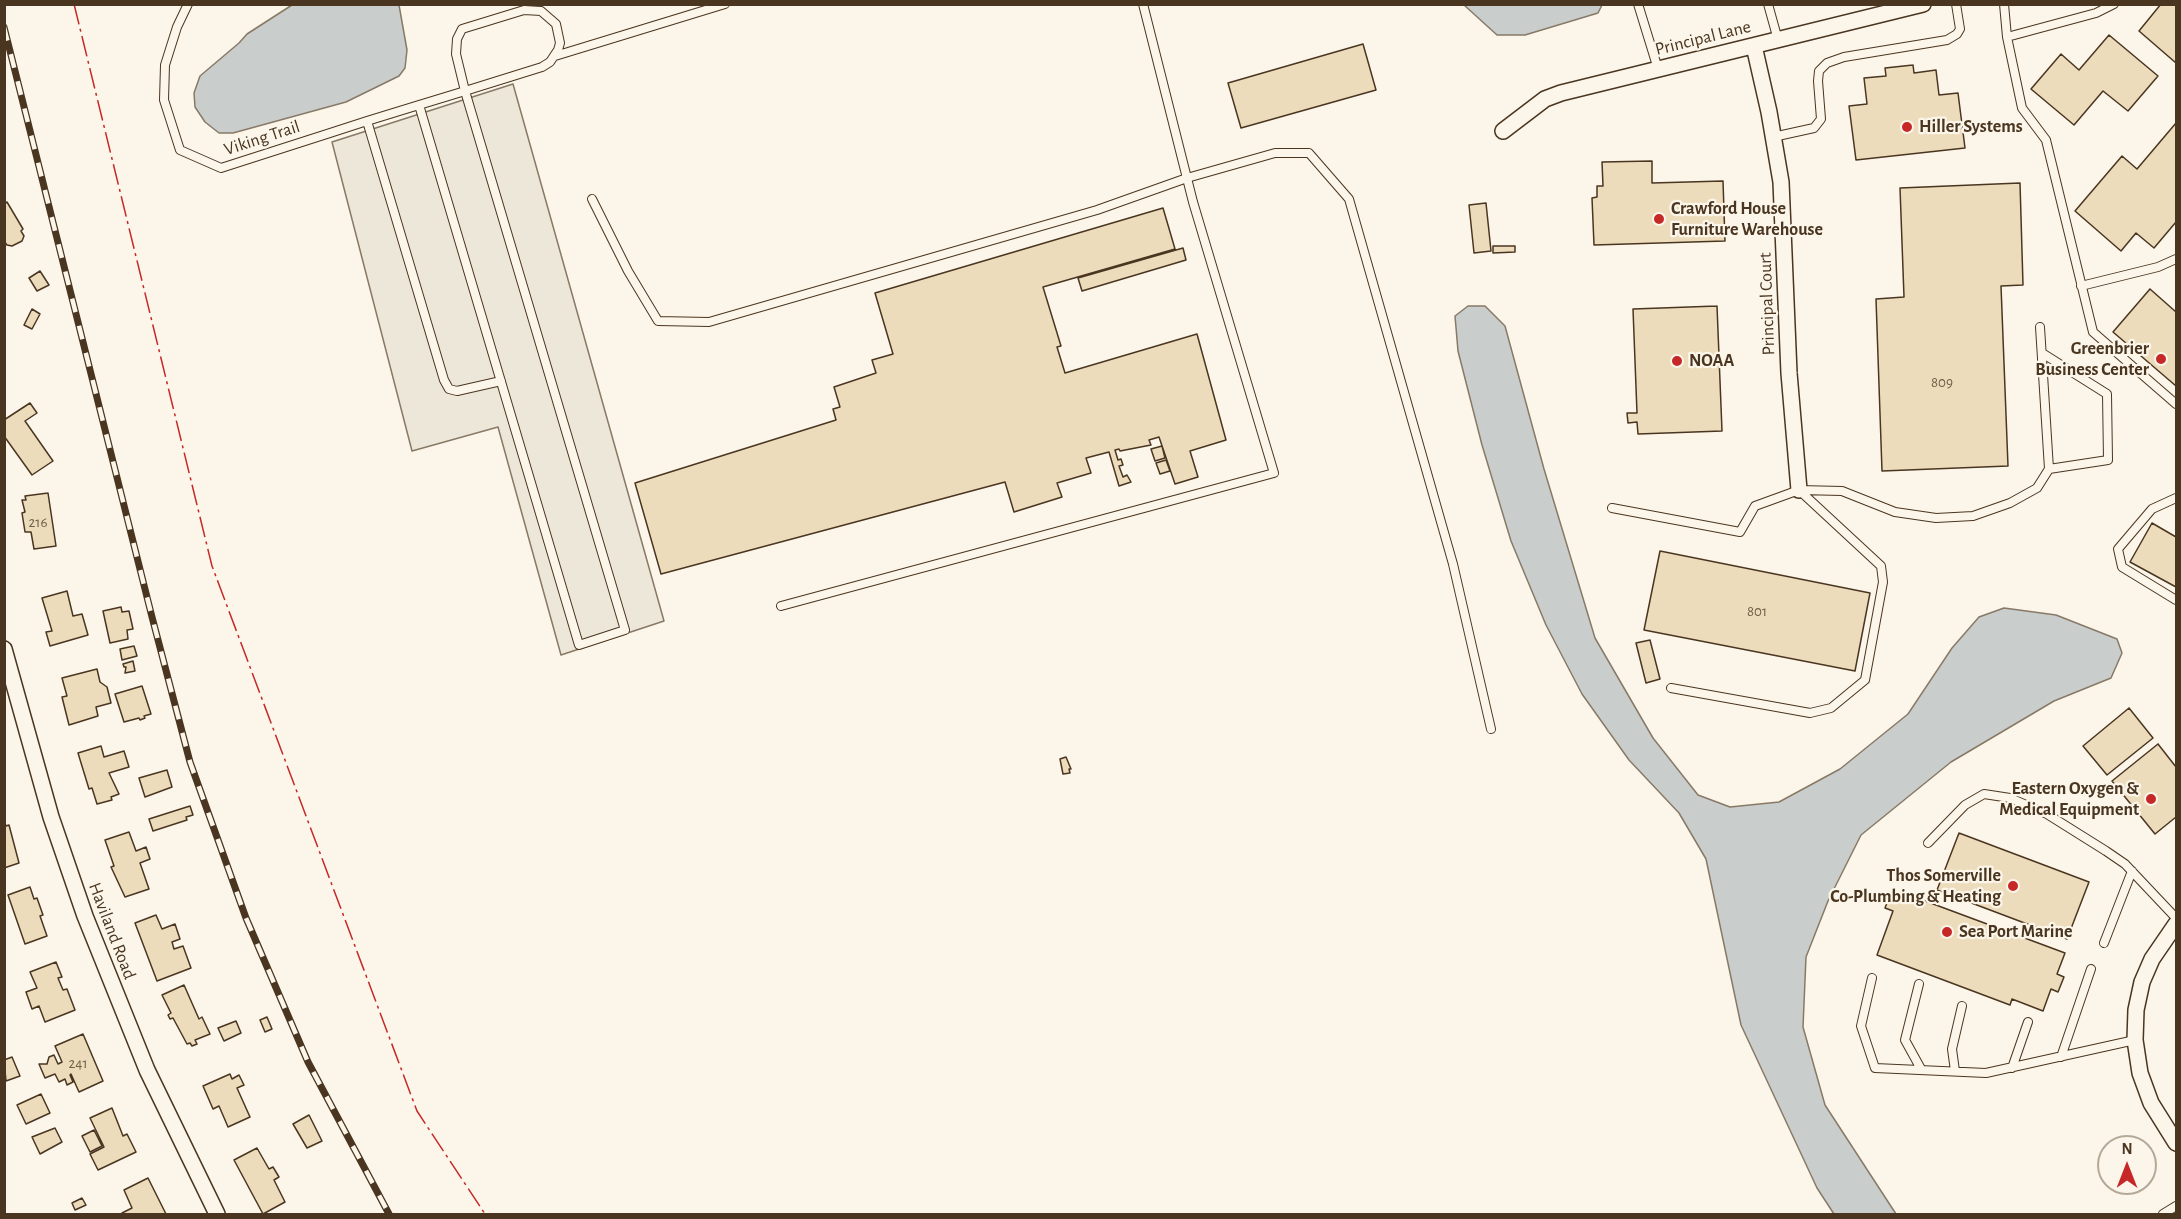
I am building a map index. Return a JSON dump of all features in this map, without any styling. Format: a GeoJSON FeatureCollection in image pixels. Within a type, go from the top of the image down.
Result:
{"type":"FeatureCollection","features":[{"type":"Feature","properties":{"kind":"street","name":"Principal Lane"},"geometry":{"type":"LineString","coordinates":[[1503,131],[1545,99],[1561,93],[1923,4]]}},
{"type":"Feature","properties":{"kind":"street","name":"Principal Court"},"geometry":{"type":"LineString","coordinates":[[1754,46],[1773,137],[1781,193],[1789,373],[1799,490]]}},
{"type":"Feature","properties":{"kind":"street","name":"Haviland Road"},"geometry":{"type":"LineString","coordinates":[[4,649],[51,817],[85,916],[147,1070],[217,1215]]}},
{"type":"Feature","properties":{"kind":"street"},"geometry":{"type":"LineString","coordinates":[[2176,924],[2152,959],[2142,982],[2136,1010],[2134,1040],[2140,1073],[2151,1103],[2176,1143]]}},
{"type":"Feature","properties":{"kind":"lane","name":"Viking Trail"},"geometry":{"type":"LineString","coordinates":[[188,4],[177,27],[165,65],[164,100],[180,150],[221,168],[542,67],[555,56],[725,4]]}},
{"type":"Feature","properties":{"kind":"lane"},"geometry":{"type":"LineString","coordinates":[[781,606],[1274,472],[1187,178],[1143,4]]}},
{"type":"Feature","properties":{"kind":"lane"},"geometry":{"type":"LineString","coordinates":[[1638,4],[1658,69]]}},
{"type":"Feature","properties":{"kind":"lane"},"geometry":{"type":"LineString","coordinates":[[1768,4],[1778,40]]}},
{"type":"Feature","properties":{"kind":"lane"},"geometry":{"type":"LineString","coordinates":[[1773,137],[1814,128],[1821,119],[1818,81],[1820,71],[1827,63],[1844,57],[1947,40],[1957,34],[1960,29],[1956,4]]}},
{"type":"Feature","properties":{"kind":"lane"},"geometry":{"type":"LineString","coordinates":[[2004,4],[2007,37],[2022,108],[2046,140],[2093,332],[2176,404]]}},
{"type":"Feature","properties":{"kind":"lane"},"geometry":{"type":"LineString","coordinates":[[2007,37],[2096,13],[2114,4]]}},
{"type":"Feature","properties":{"kind":"lane"},"geometry":{"type":"LineString","coordinates":[[418,105],[579,645],[625,630],[465,91],[456,54],[457,39],[462,29],[524,10],[542,11],[556,24],[560,43],[555,56]]}},
{"type":"Feature","properties":{"kind":"lane"},"geometry":{"type":"LineString","coordinates":[[367,121],[444,380],[449,389],[457,391],[501,381]]}},
{"type":"Feature","properties":{"kind":"lane"},"geometry":{"type":"LineString","coordinates":[[592,199],[628,271],[658,321],[709,322],[1097,210],[1187,178],[1275,153],[1309,153],[1349,199],[1453,564],[1491,729]]}},
{"type":"Feature","properties":{"kind":"lane"},"geometry":{"type":"LineString","coordinates":[[2081,286],[2158,267],[2176,259]]}},
{"type":"Feature","properties":{"kind":"lane"},"geometry":{"type":"LineString","coordinates":[[1612,508],[1740,532],[1755,506],[1799,490],[1842,491],[1895,512],[1936,518],[1973,516],[2010,503],[2037,488],[2049,469],[2040,327]]}},
{"type":"Feature","properties":{"kind":"lane"},"geometry":{"type":"LineString","coordinates":[[2042,352],[2107,394],[2108,459],[2049,469]]}},
{"type":"Feature","properties":{"kind":"lane"},"geometry":{"type":"LineString","coordinates":[[1671,688],[1810,713],[1831,708],[1865,680],[1883,582],[1881,566],[1799,490]]}},
{"type":"Feature","properties":{"kind":"lane"},"geometry":{"type":"LineString","coordinates":[[2176,499],[2152,509],[2118,549],[2122,567],[2176,600]]}},
{"type":"Feature","properties":{"kind":"lane"},"geometry":{"type":"LineString","coordinates":[[1928,843],[1965,805],[1984,794],[2010,798],[2047,814],[2106,850],[2132,872],[2176,918]]}},
{"type":"Feature","properties":{"kind":"lane"},"geometry":{"type":"LineString","coordinates":[[2104,943],[2132,872]]}},
{"type":"Feature","properties":{"kind":"lane"},"geometry":{"type":"LineString","coordinates":[[2061,1057],[2091,969]]}},
{"type":"Feature","properties":{"kind":"lane"},"geometry":{"type":"LineString","coordinates":[[1872,978],[1861,1026],[1875,1068],[1986,1073],[2134,1040]]}},
{"type":"Feature","properties":{"kind":"lane"},"geometry":{"type":"LineString","coordinates":[[1919,984],[1905,1040],[1921,1070]]}},
{"type":"Feature","properties":{"kind":"lane"},"geometry":{"type":"LineString","coordinates":[[1955,1071],[1952,1049],[1962,1006]]}},
{"type":"Feature","properties":{"kind":"lane"},"geometry":{"type":"LineString","coordinates":[[2012,1068],[2028,1022]]}},
{"type":"Feature","properties":{"kind":"lane"},"geometry":{"type":"LineString","coordinates":[[2163,1215],[2176,1206]]}},
{"type":"Feature","properties":{"kind":"shaded area"},"geometry":{"type":"Polygon","coordinates":[[[292,5],[399,5],[407,50],[405,68],[399,76],[346,102],[233,133],[219,133],[205,122],[195,107],[194,93],[200,76],[247,34],[292,5]]]}},
{"type":"Feature","properties":{"kind":"shaded area"},"geometry":{"type":"Polygon","coordinates":[[[1464,5],[1602,5],[1598,13],[1525,35],[1497,35],[1464,5]]]}},
{"type":"Feature","properties":{"kind":"shaded area"},"geometry":{"type":"Polygon","coordinates":[[[513,84],[664,621],[561,655],[498,427],[412,451],[332,142],[513,84]]]}},
{"type":"Feature","properties":{"kind":"shaded area"},"geometry":{"type":"Polygon","coordinates":[[[1468,306],[1485,306],[1505,326],[1544,469],[1595,638],[1653,738],[1698,795],[1730,807],[1779,802],[1840,769],[1908,714],[1952,648],[1979,617],[2004,608],[2056,615],[2117,639],[2122,653],[2111,678],[2054,701],[1951,762],[1861,835],[1828,901],[1806,957],[1803,1027],[1825,1105],[1896,1214],[1834,1214],[1817,1188],[1741,1025],[1706,859],[1679,813],[1629,760],[1582,694],[1546,625],[1511,541],[1482,445],[1458,351],[1455,316],[1468,306]]]}},
{"type":"Feature","properties":{"kind":"building"},"geometry":{"type":"Polygon","coordinates":[[[2161,4],[2176,4],[2176,63],[2139,31],[2161,4]]]}},
{"type":"Feature","properties":{"kind":"building"},"geometry":{"type":"Polygon","coordinates":[[[2109,35],[2158,76],[2128,111],[2103,91],[2074,125],[2031,89],[2061,54],[2079,70],[2109,35]]]}},
{"type":"Feature","properties":{"kind":"building"},"geometry":{"type":"Polygon","coordinates":[[[1363,44],[1376,90],[1241,128],[1228,83],[1363,44]]]}},
{"type":"Feature","properties":{"kind":"building","name":"Hiller Systems"},"geometry":{"type":"Polygon","coordinates":[[[1913,65],[1914,73],[1936,70],[1939,95],[1958,93],[1965,148],[1856,160],[1849,106],[1867,104],[1864,78],[1886,76],[1885,68],[1913,65]]]}},
{"type":"Feature","properties":{"kind":"building"},"geometry":{"type":"Polygon","coordinates":[[[2176,123],[2176,222],[2154,248],[2136,233],[2121,251],[2075,211],[2122,156],[2137,169],[2176,123]]]}},
{"type":"Feature","properties":{"kind":"building","name":"Crawford House Furniture Warehouse"},"geometry":{"type":"Polygon","coordinates":[[[1652,161],[1652,183],[1723,181],[1725,241],[1594,245],[1592,198],[1597,197],[1597,186],[1603,186],[1602,162],[1652,161]]]}},
{"type":"Feature","properties":{"kind":"building"},"geometry":{"type":"Polygon","coordinates":[[[2020,183],[2023,285],[2001,286],[2008,466],[1882,471],[1876,299],[1904,297],[1900,188],[2020,183]]]}},
{"type":"Feature","properties":{"kind":"building"},"geometry":{"type":"Polygon","coordinates":[[[7,202],[23,229],[21,231],[24,236],[22,241],[12,246],[7,245],[4,241],[4,204],[7,202]]]}},
{"type":"Feature","properties":{"kind":"building"},"geometry":{"type":"Polygon","coordinates":[[[1486,203],[1491,251],[1474,253],[1469,205],[1486,203]]]}},
{"type":"Feature","properties":{"kind":"building"},"geometry":{"type":"Polygon","coordinates":[[[1163,208],[1175,249],[1043,287],[1061,346],[1057,347],[1065,373],[1197,334],[1226,440],[1190,451],[1198,477],[1175,484],[1159,437],[1149,440],[1151,445],[1115,450],[1118,460],[1121,459],[1123,465],[1119,466],[1123,477],[1127,475],[1131,482],[1119,486],[1109,452],[1086,458],[1091,473],[1057,483],[1062,497],[1014,512],[1005,482],[661,574],[635,483],[836,420],[833,409],[840,407],[834,387],[876,373],[872,360],[893,354],[875,293],[1163,208]]]}},
{"type":"Feature","properties":{"kind":"building"},"geometry":{"type":"Polygon","coordinates":[[[1493,246],[1515,246],[1515,252],[1493,253],[1493,246]]]}},
{"type":"Feature","properties":{"kind":"building"},"geometry":{"type":"Polygon","coordinates":[[[1183,248],[1186,260],[1082,291],[1078,278],[1183,248]]]}},
{"type":"Feature","properties":{"kind":"building"},"geometry":{"type":"Polygon","coordinates":[[[40,271],[49,285],[37,291],[29,278],[40,271]]]}},
{"type":"Feature","properties":{"kind":"building","name":"Greenbrier Business Center"},"geometry":{"type":"Polygon","coordinates":[[[2150,289],[2176,312],[2176,386],[2113,332],[2150,289]]]}},
{"type":"Feature","properties":{"kind":"building","name":"NOAA"},"geometry":{"type":"Polygon","coordinates":[[[1717,306],[1722,431],[1638,434],[1637,422],[1628,423],[1627,413],[1637,413],[1633,309],[1717,306]]]}},
{"type":"Feature","properties":{"kind":"building"},"geometry":{"type":"Polygon","coordinates":[[[32,309],[40,314],[32,329],[24,325],[32,309]]]}},
{"type":"Feature","properties":{"kind":"building"},"geometry":{"type":"Polygon","coordinates":[[[30,403],[37,413],[25,421],[53,461],[32,475],[4,436],[4,420],[30,403]]]}},
{"type":"Feature","properties":{"kind":"building"},"geometry":{"type":"Polygon","coordinates":[[[1162,446],[1165,458],[1155,461],[1151,449],[1162,446]]]}},
{"type":"Feature","properties":{"kind":"building"},"geometry":{"type":"Polygon","coordinates":[[[1166,460],[1170,471],[1160,474],[1156,463],[1166,460]]]}},
{"type":"Feature","properties":{"kind":"building"},"geometry":{"type":"Polygon","coordinates":[[[48,493],[56,546],[34,549],[31,532],[25,532],[22,513],[25,512],[22,500],[26,500],[25,496],[48,493]]]}},
{"type":"Feature","properties":{"kind":"building"},"geometry":{"type":"Polygon","coordinates":[[[2152,523],[2176,537],[2176,587],[2130,562],[2152,523]]]}},
{"type":"Feature","properties":{"kind":"building"},"geometry":{"type":"Polygon","coordinates":[[[1660,551],[1870,593],[1855,671],[1644,630],[1660,551]]]}},
{"type":"Feature","properties":{"kind":"building"},"geometry":{"type":"Polygon","coordinates":[[[67,591],[73,616],[82,614],[88,635],[50,646],[46,632],[52,631],[42,598],[67,591]]]}},
{"type":"Feature","properties":{"kind":"building"},"geometry":{"type":"Polygon","coordinates":[[[121,607],[122,612],[129,611],[133,629],[127,630],[128,639],[110,643],[103,611],[121,607]]]}},
{"type":"Feature","properties":{"kind":"building"},"geometry":{"type":"Polygon","coordinates":[[[1650,640],[1660,679],[1646,683],[1636,643],[1650,640]]]}},
{"type":"Feature","properties":{"kind":"building"},"geometry":{"type":"Polygon","coordinates":[[[134,646],[137,656],[122,660],[120,649],[134,646]]]}},
{"type":"Feature","properties":{"kind":"building"},"geometry":{"type":"Polygon","coordinates":[[[133,661],[135,671],[125,673],[126,667],[123,664],[133,661]]]}},
{"type":"Feature","properties":{"kind":"building"},"geometry":{"type":"Polygon","coordinates":[[[97,669],[100,682],[107,687],[111,703],[96,707],[98,716],[69,725],[62,697],[67,696],[62,678],[97,669]]]}},
{"type":"Feature","properties":{"kind":"building"},"geometry":{"type":"Polygon","coordinates":[[[142,686],[151,714],[140,720],[139,718],[124,722],[115,694],[142,686]]]}},
{"type":"Feature","properties":{"kind":"building"},"geometry":{"type":"Polygon","coordinates":[[[2129,708],[2153,738],[2107,775],[2083,746],[2129,708]]]}},
{"type":"Feature","properties":{"kind":"building","name":"Eastern Oxygen & Medical Equipment"},"geometry":{"type":"Polygon","coordinates":[[[2158,744],[2176,767],[2176,817],[2155,834],[2112,781],[2158,744]]]}},
{"type":"Feature","properties":{"kind":"building"},"geometry":{"type":"Polygon","coordinates":[[[101,746],[104,757],[124,751],[129,767],[109,773],[119,794],[111,797],[112,800],[97,804],[92,788],[89,789],[78,753],[101,746]]]}},
{"type":"Feature","properties":{"kind":"building"},"geometry":{"type":"Polygon","coordinates":[[[1066,757],[1071,769],[1069,769],[1070,773],[1063,774],[1060,759],[1066,757]]]}},
{"type":"Feature","properties":{"kind":"building"},"geometry":{"type":"Polygon","coordinates":[[[167,770],[172,787],[145,797],[139,778],[167,770]]]}},
{"type":"Feature","properties":{"kind":"building"},"geometry":{"type":"Polygon","coordinates":[[[190,806],[193,815],[186,817],[187,820],[153,831],[149,819],[190,806]]]}},
{"type":"Feature","properties":{"kind":"building"},"geometry":{"type":"Polygon","coordinates":[[[4,820],[6,826],[9,825],[19,863],[4,868],[4,820]]]}},
{"type":"Feature","properties":{"kind":"building"},"geometry":{"type":"Polygon","coordinates":[[[129,832],[136,851],[146,847],[150,859],[140,863],[149,889],[125,897],[111,867],[114,866],[105,840],[129,832]]]}},
{"type":"Feature","properties":{"kind":"building","name":"Thos Somerville Co-Plumbing & Heating"},"geometry":{"type":"Polygon","coordinates":[[[1959,833],[2089,882],[2067,939],[1937,890],[1959,833]]]}},
{"type":"Feature","properties":{"kind":"building"},"geometry":{"type":"Polygon","coordinates":[[[30,887],[43,915],[40,916],[47,936],[25,944],[8,895],[30,887]]]}},
{"type":"Feature","properties":{"kind":"building","name":"Sea Port Marine"},"geometry":{"type":"Polygon","coordinates":[[[1901,892],[2065,953],[2057,974],[2064,977],[2058,992],[2051,989],[2043,1011],[2012,999],[2010,1005],[1877,955],[1893,911],[1885,908],[1890,895],[1899,898],[1901,892]]]}},
{"type":"Feature","properties":{"kind":"building"},"geometry":{"type":"Polygon","coordinates":[[[156,915],[162,929],[175,924],[180,939],[172,942],[174,949],[183,946],[191,968],[157,981],[135,923],[156,915]]]}},
{"type":"Feature","properties":{"kind":"building"},"geometry":{"type":"Polygon","coordinates":[[[56,962],[62,977],[58,978],[63,990],[67,989],[75,1010],[45,1022],[39,1006],[32,1009],[26,992],[37,988],[30,972],[56,962]]]}},
{"type":"Feature","properties":{"kind":"building"},"geometry":{"type":"Polygon","coordinates":[[[184,985],[199,1019],[202,1017],[210,1034],[195,1040],[197,1044],[192,1046],[190,1043],[187,1044],[173,1018],[170,1019],[168,1015],[171,1013],[162,995],[184,985]]]}},
{"type":"Feature","properties":{"kind":"building"},"geometry":{"type":"Polygon","coordinates":[[[267,1017],[272,1029],[265,1032],[260,1020],[267,1017]]]}},
{"type":"Feature","properties":{"kind":"building"},"geometry":{"type":"Polygon","coordinates":[[[236,1021],[241,1033],[224,1041],[218,1028],[236,1021]]]}},
{"type":"Feature","properties":{"kind":"building"},"geometry":{"type":"Polygon","coordinates":[[[83,1034],[103,1081],[79,1092],[71,1074],[73,1082],[67,1085],[65,1079],[59,1082],[55,1074],[45,1078],[39,1064],[47,1064],[49,1057],[54,1055],[58,1064],[62,1062],[55,1046],[83,1034]]]}},
{"type":"Feature","properties":{"kind":"building"},"geometry":{"type":"Polygon","coordinates":[[[12,1057],[20,1076],[6,1081],[4,1060],[12,1057]]]}},
{"type":"Feature","properties":{"kind":"building"},"geometry":{"type":"Polygon","coordinates":[[[230,1074],[232,1079],[239,1075],[244,1085],[237,1088],[250,1117],[228,1127],[219,1106],[213,1109],[203,1086],[230,1074]]]}},
{"type":"Feature","properties":{"kind":"building"},"geometry":{"type":"Polygon","coordinates":[[[41,1094],[50,1113],[26,1124],[17,1105],[41,1094]]]}},
{"type":"Feature","properties":{"kind":"building"},"geometry":{"type":"Polygon","coordinates":[[[112,1108],[123,1136],[127,1134],[136,1152],[98,1170],[90,1154],[104,1147],[90,1118],[112,1108]]]}},
{"type":"Feature","properties":{"kind":"building"},"geometry":{"type":"Polygon","coordinates":[[[309,1115],[322,1141],[307,1148],[293,1124],[309,1115]]]}},
{"type":"Feature","properties":{"kind":"building"},"geometry":{"type":"Polygon","coordinates":[[[55,1128],[62,1142],[40,1154],[32,1137],[55,1128]]]}},
{"type":"Feature","properties":{"kind":"building"},"geometry":{"type":"Polygon","coordinates":[[[94,1130],[102,1146],[90,1152],[82,1136],[94,1130]]]}},
{"type":"Feature","properties":{"kind":"building"},"geometry":{"type":"Polygon","coordinates":[[[257,1148],[269,1169],[273,1167],[279,1177],[274,1180],[285,1202],[263,1214],[234,1160],[257,1148]]]}},
{"type":"Feature","properties":{"kind":"building"},"geometry":{"type":"Polygon","coordinates":[[[148,1178],[166,1214],[123,1214],[132,1208],[124,1190],[148,1178]]]}},
{"type":"Feature","properties":{"kind":"building"},"geometry":{"type":"Polygon","coordinates":[[[82,1198],[86,1205],[75,1210],[72,1203],[82,1198]]]}},
{"type":"Feature","properties":{"kind":"railway"},"geometry":{"type":"LineString","coordinates":[[4,27],[190,762],[246,918],[308,1062],[389,1214]]}},
{"type":"Feature","properties":{"kind":"power"},"geometry":{"type":"LineString","coordinates":[[74,4],[212,566],[417,1111],[485,1214]]}},
{"type":"Feature","properties":{"kind":"place","name":"Hiller Systems"},"geometry":{"type":"Point","coordinates":[1907,127]}},
{"type":"Feature","properties":{"kind":"place","name":"Crawford House Furniture Warehouse"},"geometry":{"type":"Point","coordinates":[1659,219]}},
{"type":"Feature","properties":{"kind":"place","name":"Greenbrier Business Center"},"geometry":{"type":"Point","coordinates":[2161,359]}},
{"type":"Feature","properties":{"kind":"place","name":"NOAA"},"geometry":{"type":"Point","coordinates":[1677,361]}},
{"type":"Feature","properties":{"kind":"place","name":"Eastern Oxygen & Medical Equipment"},"geometry":{"type":"Point","coordinates":[2151,799]}},
{"type":"Feature","properties":{"kind":"place","name":"Thos Somerville Co-Plumbing & Heating"},"geometry":{"type":"Point","coordinates":[2013,886]}},
{"type":"Feature","properties":{"kind":"place","name":"Sea Port Marine"},"geometry":{"type":"Point","coordinates":[1947,932]}}]}
